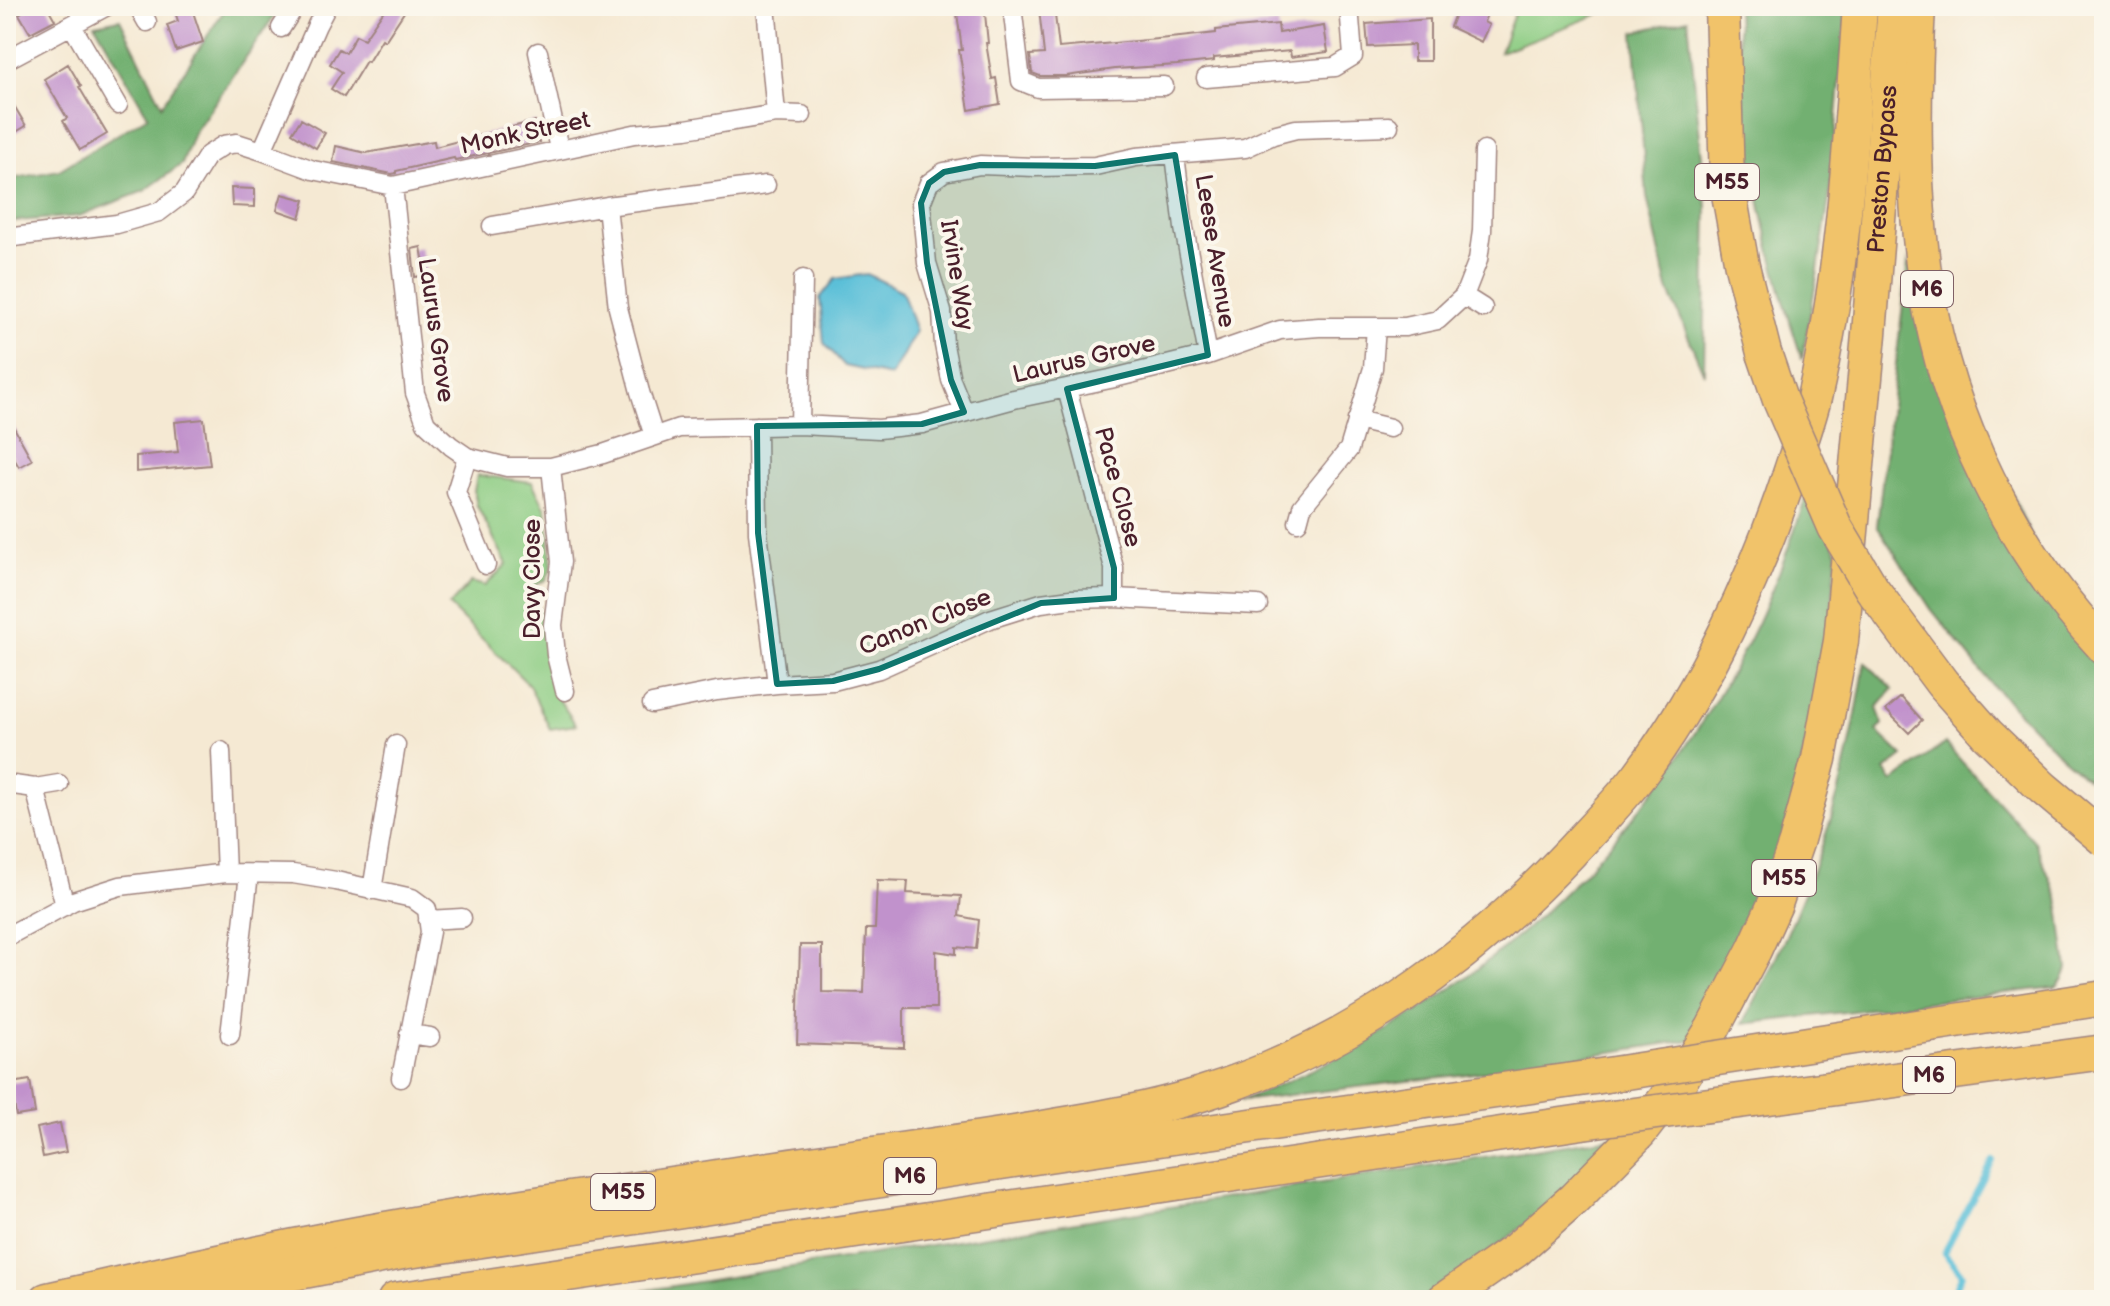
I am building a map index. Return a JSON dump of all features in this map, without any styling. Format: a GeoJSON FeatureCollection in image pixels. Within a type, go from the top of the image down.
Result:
{"type":"FeatureCollection","features":[{"type":"Feature","properties":{"kind":"highway","name":"M55"},"geometry":{"type":"LineString","coordinates":[[1722,6],[1727,183],[1742,266],[1764,353],[1780,400],[1835,527],[1872,589],[1942,683],[1987,734],[2043,788],[2104,839]]}},
{"type":"Feature","properties":{"kind":"highway","name":"Preston Bypass"},"geometry":{"type":"LineString","coordinates":[[47,1300],[225,1260],[397,1227],[1110,1116],[1201,1094],[1258,1074],[1303,1055],[1382,1011],[1473,944],[1547,877],[1618,803],[1675,721],[1729,626],[1780,505],[1813,404],[1836,271],[1851,140],[1860,6]]}},
{"type":"Feature","properties":{"kind":"highway","name":"Preston Bypass"},"geometry":{"type":"LineString","coordinates":[[1444,1300],[1516,1250],[1574,1199],[1640,1132],[1681,1079],[1713,1028],[1775,904],[1819,759],[1841,641],[1895,6]]}},
{"type":"Feature","properties":{"kind":"highway","name":"M6"},"geometry":{"type":"LineString","coordinates":[[1918,6],[1915,133],[1919,221],[1926,287],[1949,381],[1981,467],[2005,512],[2068,606],[2104,647]]}},
{"type":"Feature","properties":{"kind":"highway","name":"M6"},"geometry":{"type":"LineString","coordinates":[[155,1300],[402,1252],[1594,1077],[2104,998]]}},
{"type":"Feature","properties":{"kind":"highway","name":"M6"},"geometry":{"type":"LineString","coordinates":[[395,1300],[1582,1122],[2104,1052]]}},
{"type":"Feature","properties":{"kind":"street"},"geometry":{"type":"LineString","coordinates":[[6,60],[107,6]]}},
{"type":"Feature","properties":{"kind":"street"},"geometry":{"type":"LineString","coordinates":[[262,151],[327,6]]}},
{"type":"Feature","properties":{"kind":"street"},"geometry":{"type":"LineString","coordinates":[[766,6],[776,114]]}},
{"type":"Feature","properties":{"kind":"street"},"geometry":{"type":"LineString","coordinates":[[1012,6],[1021,81],[1038,88],[1164,86]]}},
{"type":"Feature","properties":{"kind":"street"},"geometry":{"type":"LineString","coordinates":[[1206,78],[1335,67],[1353,56],[1349,6]]}},
{"type":"Feature","properties":{"kind":"street"},"geometry":{"type":"LineString","coordinates":[[281,28],[293,7]]}},
{"type":"Feature","properties":{"kind":"street"},"geometry":{"type":"LineString","coordinates":[[72,26],[118,105]]}},
{"type":"Feature","properties":{"kind":"street"},"geometry":{"type":"LineString","coordinates":[[538,52],[559,149]]}},
{"type":"Feature","properties":{"kind":"street","name":"Monk Street"},"geometry":{"type":"LineString","coordinates":[[6,238],[117,224],[159,212],[184,193],[208,155],[224,145],[237,143],[313,170],[393,186],[634,134],[776,114],[802,115]]}},
{"type":"Feature","properties":{"kind":"street","name":"Leese Avenue"},"geometry":{"type":"LineString","coordinates":[[1012,166],[1095,166],[1136,157],[1245,148],[1273,135],[1296,129],[1389,126]]}},
{"type":"Feature","properties":{"kind":"street","name":"Laurus Grove"},"geometry":{"type":"LineString","coordinates":[[393,186],[415,393],[426,423],[467,457],[507,467],[551,467],[603,454],[679,428],[800,425],[879,429],[922,424],[1014,399],[1208,355],[1280,330],[1405,327],[1438,320],[1464,296],[1478,260],[1482,231],[1484,151]]}},
{"type":"Feature","properties":{"kind":"street","name":"Leese Avenue"},"geometry":{"type":"LineString","coordinates":[[1175,155],[1184,228],[1208,355]]}},
{"type":"Feature","properties":{"kind":"street","name":"Irvine Way"},"geometry":{"type":"LineString","coordinates":[[964,412],[951,380],[942,312],[927,263],[921,203],[929,183],[944,172],[980,165],[1012,166]]}},
{"type":"Feature","properties":{"kind":"street"},"geometry":{"type":"LineString","coordinates":[[492,226],[607,206],[766,185]]}},
{"type":"Feature","properties":{"kind":"street"},"geometry":{"type":"LineString","coordinates":[[607,206],[618,308],[654,436]]}},
{"type":"Feature","properties":{"kind":"street"},"geometry":{"type":"LineString","coordinates":[[800,425],[803,279]]}},
{"type":"Feature","properties":{"kind":"street"},"geometry":{"type":"LineString","coordinates":[[1464,296],[1483,308]]}},
{"type":"Feature","properties":{"kind":"street"},"geometry":{"type":"LineString","coordinates":[[1298,522],[1302,507],[1349,449],[1373,368],[1376,327]]}},
{"type":"Feature","properties":{"kind":"street","name":"Pace Close"},"geometry":{"type":"LineString","coordinates":[[1067,389],[1114,568],[1114,598]]}},
{"type":"Feature","properties":{"kind":"street"},"geometry":{"type":"LineString","coordinates":[[1357,420],[1390,428]]}},
{"type":"Feature","properties":{"kind":"street"},"geometry":{"type":"LineString","coordinates":[[757,426],[758,533],[777,684]]}},
{"type":"Feature","properties":{"kind":"street"},"geometry":{"type":"LineString","coordinates":[[467,457],[456,492],[486,565]]}},
{"type":"Feature","properties":{"kind":"street","name":"Davy Close"},"geometry":{"type":"LineString","coordinates":[[551,467],[561,562],[553,625],[556,655],[565,691]]}},
{"type":"Feature","properties":{"kind":"street"},"geometry":{"type":"LineString","coordinates":[[1114,598],[1258,605]]}},
{"type":"Feature","properties":{"kind":"street","name":"Canon Close"},"geometry":{"type":"LineString","coordinates":[[652,704],[717,691],[833,681],[879,669],[990,619],[1041,603],[1114,598]]}},
{"type":"Feature","properties":{"kind":"street"},"geometry":{"type":"LineString","coordinates":[[372,890],[396,745]]}},
{"type":"Feature","properties":{"kind":"street"},"geometry":{"type":"LineString","coordinates":[[221,751],[226,873]]}},
{"type":"Feature","properties":{"kind":"street"},"geometry":{"type":"LineString","coordinates":[[6,784],[35,788],[59,784]]}},
{"type":"Feature","properties":{"kind":"street"},"geometry":{"type":"LineString","coordinates":[[35,788],[65,906]]}},
{"type":"Feature","properties":{"kind":"street"},"geometry":{"type":"LineString","coordinates":[[6,937],[73,901],[120,886],[226,873],[293,874],[412,898],[427,909],[430,932],[401,1078]]}},
{"type":"Feature","properties":{"kind":"street"},"geometry":{"type":"LineString","coordinates":[[230,1035],[249,874]]}},
{"type":"Feature","properties":{"kind":"street"},"geometry":{"type":"LineString","coordinates":[[428,920],[462,918]]}},
{"type":"Feature","properties":{"kind":"street"},"geometry":{"type":"LineString","coordinates":[[409,1034],[430,1037]]}},
{"type":"Feature","properties":{"kind":"highlighted area"},"geometry":{"type":"Polygon","coordinates":[[[1175,155],[1208,355],[1067,389],[1114,568],[1114,598],[1041,603],[879,669],[833,681],[777,684],[758,533],[757,426],[922,424],[964,412],[951,380],[927,263],[921,203],[929,183],[944,172],[980,165],[1095,166],[1175,155]]]}},
{"type":"Feature","properties":{"kind":"green space"},"geometry":{"type":"Polygon","coordinates":[[[227,6],[281,6],[194,133],[182,164],[144,191],[79,216],[6,222],[6,180],[59,170],[148,116],[95,24],[120,19],[162,105],[227,6]]]}},
{"type":"Feature","properties":{"kind":"green space"},"geometry":{"type":"Polygon","coordinates":[[[1517,6],[1612,6],[1607,11],[1500,52],[1517,6]]]}},
{"type":"Feature","properties":{"kind":"green space"},"geometry":{"type":"Polygon","coordinates":[[[1737,6],[1847,6],[1830,193],[1802,359],[1776,272],[1756,185],[1743,97],[1737,6]]]}},
{"type":"Feature","properties":{"kind":"green space"},"geometry":{"type":"Polygon","coordinates":[[[1688,19],[1707,207],[1704,374],[1668,289],[1647,197],[1634,32],[1688,19]]]}},
{"type":"Feature","properties":{"kind":"green space"},"geometry":{"type":"Polygon","coordinates":[[[1908,261],[2074,632],[2104,665],[2104,793],[2062,757],[1993,686],[1931,609],[1877,526],[1908,261]]]}},
{"type":"Feature","properties":{"kind":"green space"},"geometry":{"type":"Polygon","coordinates":[[[477,475],[532,482],[546,509],[552,566],[546,580],[531,587],[530,600],[545,616],[556,695],[576,725],[550,729],[529,685],[449,606],[471,582],[485,586],[507,564],[477,506],[474,491],[477,475]]]}},
{"type":"Feature","properties":{"kind":"green space"},"geometry":{"type":"Polygon","coordinates":[[[1807,494],[1837,551],[1828,654],[1779,855],[1696,1039],[1467,1074],[1240,1101],[1339,1056],[1431,1002],[1487,961],[1540,916],[1589,867],[1635,815],[1715,701],[1766,604],[1807,494]]]}},
{"type":"Feature","properties":{"kind":"green space"},"geometry":{"type":"Polygon","coordinates":[[[1865,662],[1893,689],[1877,708],[1883,724],[1877,731],[1903,756],[1885,770],[1893,782],[1945,743],[2035,842],[2058,898],[2067,969],[2056,987],[1743,1024],[1784,940],[1819,854],[1846,761],[1865,662]]]}},
{"type":"Feature","properties":{"kind":"green space"},"geometry":{"type":"Polygon","coordinates":[[[1616,1136],[1551,1205],[1422,1300],[585,1300],[1616,1136]]]}},
{"type":"Feature","properties":{"kind":"water"},"geometry":{"type":"Polygon","coordinates":[[[867,274],[902,291],[916,331],[891,376],[845,366],[824,343],[820,298],[835,279],[867,274]]]}},
{"type":"Feature","properties":{"kind":"building"},"geometry":{"type":"Polygon","coordinates":[[[32,6],[47,6],[55,20],[30,33],[19,14],[32,6]]]}},
{"type":"Feature","properties":{"kind":"building"},"geometry":{"type":"Polygon","coordinates":[[[173,6],[191,6],[203,42],[176,51],[167,25],[178,21],[173,6]]]}},
{"type":"Feature","properties":{"kind":"building"},"geometry":{"type":"Polygon","coordinates":[[[387,6],[408,6],[385,41],[382,39],[366,61],[344,97],[331,89],[342,72],[330,64],[339,49],[346,53],[356,35],[364,39],[387,6]]]}},
{"type":"Feature","properties":{"kind":"building"},"geometry":{"type":"Polygon","coordinates":[[[956,6],[981,6],[982,14],[985,14],[992,79],[996,78],[1000,104],[969,110],[959,50],[962,50],[956,6]]]}},
{"type":"Feature","properties":{"kind":"building"},"geometry":{"type":"Polygon","coordinates":[[[1458,6],[1490,6],[1484,22],[1489,25],[1481,42],[1450,27],[1458,6]]]}},
{"type":"Feature","properties":{"kind":"building"},"geometry":{"type":"Polygon","coordinates":[[[1054,7],[1059,48],[1278,24],[1279,33],[1324,26],[1328,52],[1291,57],[1290,51],[1177,65],[1040,76],[1032,73],[1030,55],[1044,54],[1039,9],[1054,7]]]}},
{"type":"Feature","properties":{"kind":"building"},"geometry":{"type":"Polygon","coordinates":[[[1430,19],[1430,61],[1414,61],[1414,45],[1368,47],[1366,24],[1430,19]]]}},
{"type":"Feature","properties":{"kind":"building"},"geometry":{"type":"Polygon","coordinates":[[[68,64],[107,134],[80,150],[63,121],[67,118],[44,79],[68,64]]]}},
{"type":"Feature","properties":{"kind":"building"},"geometry":{"type":"Polygon","coordinates":[[[6,92],[26,126],[6,138],[6,92]]]}},
{"type":"Feature","properties":{"kind":"building"},"geometry":{"type":"Polygon","coordinates":[[[301,119],[325,133],[316,148],[292,133],[301,119]]]}},
{"type":"Feature","properties":{"kind":"building"},"geometry":{"type":"Polygon","coordinates":[[[535,121],[540,142],[454,158],[392,174],[333,162],[336,146],[366,153],[434,141],[435,147],[535,121]]]}},
{"type":"Feature","properties":{"kind":"building"},"geometry":{"type":"Polygon","coordinates":[[[231,188],[255,189],[255,207],[232,206],[231,188]]]}},
{"type":"Feature","properties":{"kind":"building"},"geometry":{"type":"Polygon","coordinates":[[[282,194],[305,200],[300,218],[277,210],[282,194]]]}},
{"type":"Feature","properties":{"kind":"building"},"geometry":{"type":"Polygon","coordinates":[[[421,247],[426,275],[415,277],[412,249],[421,247]]]}},
{"type":"Feature","properties":{"kind":"building"},"geometry":{"type":"Polygon","coordinates":[[[6,413],[32,460],[19,467],[6,445],[6,413]]]}},
{"type":"Feature","properties":{"kind":"building"},"geometry":{"type":"Polygon","coordinates":[[[204,419],[210,465],[136,472],[136,456],[178,452],[175,422],[204,419]]]}},
{"type":"Feature","properties":{"kind":"building"},"geometry":{"type":"Polygon","coordinates":[[[1901,697],[1922,720],[1909,733],[1886,710],[1901,697]]]}},
{"type":"Feature","properties":{"kind":"building"},"geometry":{"type":"Polygon","coordinates":[[[877,880],[908,881],[907,893],[961,896],[959,916],[979,920],[976,949],[956,947],[956,954],[936,951],[936,1008],[904,1008],[904,1048],[797,1044],[800,945],[822,945],[822,992],[864,993],[866,929],[875,929],[877,880]]]}},
{"type":"Feature","properties":{"kind":"building"},"geometry":{"type":"Polygon","coordinates":[[[30,1080],[35,1113],[16,1116],[11,1083],[30,1080]]]}},
{"type":"Feature","properties":{"kind":"building"},"geometry":{"type":"Polygon","coordinates":[[[60,1123],[66,1152],[43,1157],[37,1128],[60,1123]]]}},
{"type":"Feature","properties":{"kind":"waterway"},"geometry":{"type":"LineString","coordinates":[[1930,1300],[1955,1291],[1962,1274],[1944,1253],[1993,1161]]}}]}
